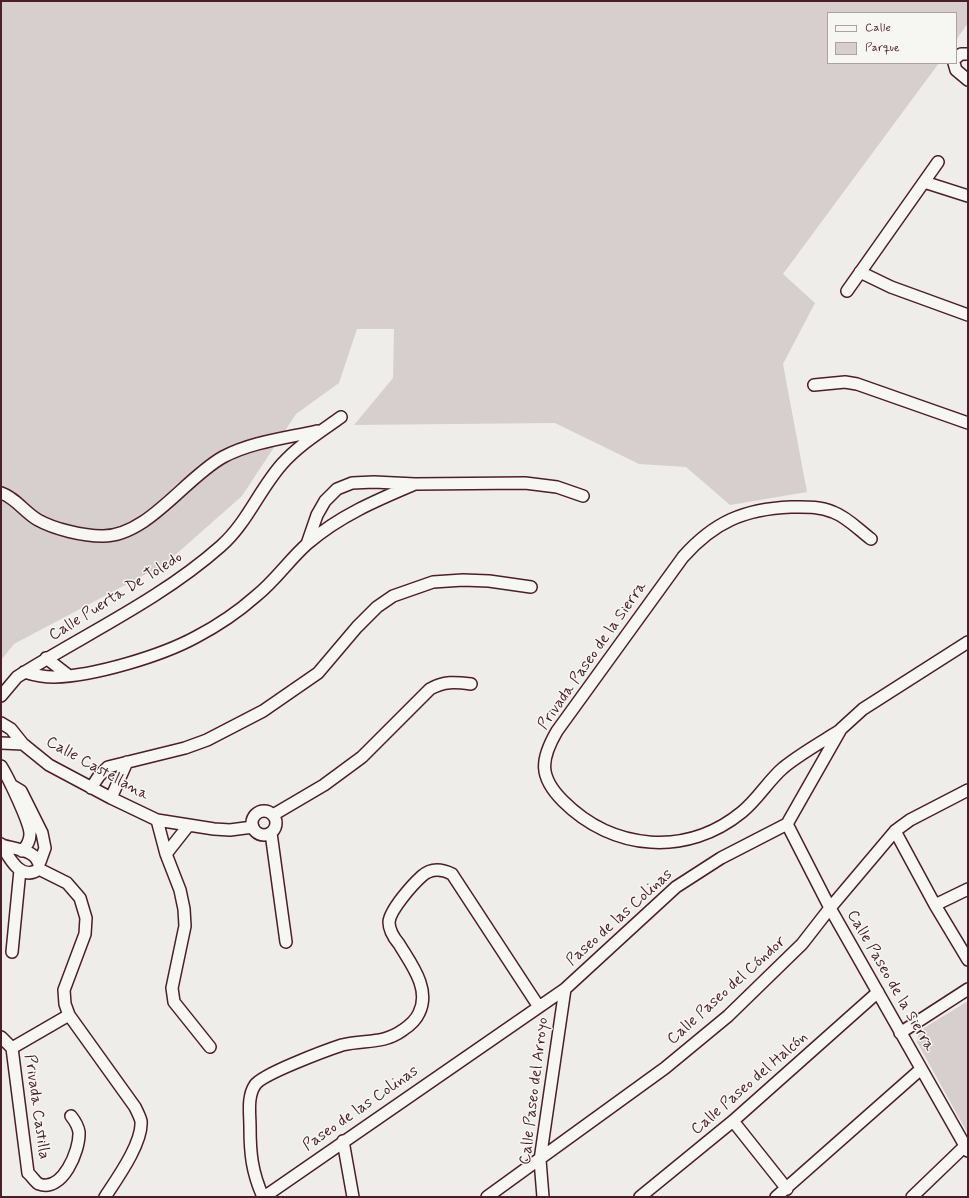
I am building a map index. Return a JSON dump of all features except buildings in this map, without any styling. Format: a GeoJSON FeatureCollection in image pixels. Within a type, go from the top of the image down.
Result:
{"type":"FeatureCollection","features":[{"type":"Feature","properties":{"kind":"street"},"geometry":{"type":"LineString","coordinates":[[957,57],[961,54],[968,54]]}},
{"type":"Feature","properties":{"kind":"street"},"geometry":{"type":"LineString","coordinates":[[954,64],[956,70],[968,80]]}},
{"type":"Feature","properties":{"kind":"street"},"geometry":{"type":"LineString","coordinates":[[847,291],[938,162]]}},
{"type":"Feature","properties":{"kind":"street"},"geometry":{"type":"LineString","coordinates":[[924,182],[968,196]]}},
{"type":"Feature","properties":{"kind":"street"},"geometry":{"type":"LineString","coordinates":[[860,272],[891,287],[968,315]]}},
{"type":"Feature","properties":{"kind":"street"},"geometry":{"type":"LineString","coordinates":[[814,385],[845,382],[857,384],[968,423]]}},
{"type":"Feature","properties":{"kind":"street","name":"Calle Puerta De Toledo"},"geometry":{"type":"LineString","coordinates":[[1,696],[17,677],[24,672],[158,594],[220,547],[246,519],[265,486],[282,464],[299,447],[341,417]]}},
{"type":"Feature","properties":{"kind":"street"},"geometry":{"type":"LineString","coordinates":[[1,493],[17,502],[37,519],[56,528],[102,536],[124,532],[145,521],[210,466],[233,451],[323,430]]}},
{"type":"Feature","properties":{"kind":"street"},"geometry":{"type":"LineString","coordinates":[[307,544],[317,516],[325,501],[343,485],[361,482],[415,484],[524,482],[557,487],[583,496]]}},
{"type":"Feature","properties":{"kind":"street"},"geometry":{"type":"LineString","coordinates":[[24,672],[42,677],[90,672],[143,659],[196,638],[229,617],[256,596],[307,544],[355,511],[415,484]]}},
{"type":"Feature","properties":{"kind":"street","name":"Privada Paseo de la Sierra"},"geometry":{"type":"LineString","coordinates":[[841,729],[782,769],[743,811],[723,826],[699,837],[680,841],[660,843],[643,842],[620,836],[595,826],[571,809],[558,796],[547,781],[545,772],[544,761],[557,731],[683,557],[695,543],[715,528],[733,517],[755,511],[807,507],[820,508],[835,512],[871,538]]}},
{"type":"Feature","properties":{"kind":"street"},"geometry":{"type":"LineString","coordinates":[[91,788],[99,776],[108,767],[185,748],[207,740],[263,711],[318,673],[357,627],[377,607],[393,596],[412,588],[433,582],[463,580],[489,581],[531,587]]}},
{"type":"Feature","properties":{"kind":"street"},"geometry":{"type":"LineString","coordinates":[[787,824],[841,729],[863,709],[968,642]]}},
{"type":"Feature","properties":{"kind":"street"},"geometry":{"type":"LineString","coordinates":[[46,658],[68,675]]}},
{"type":"Feature","properties":{"kind":"street"},"geometry":{"type":"LineString","coordinates":[[273,815],[324,784],[362,757],[430,689],[439,684],[450,682],[471,684]]}},
{"type":"Feature","properties":{"kind":"street","name":"Calle Castellana"},"geometry":{"type":"LineString","coordinates":[[1,723],[11,729],[23,744],[49,764],[91,788],[158,820],[188,826],[230,830],[253,827]]}},
{"type":"Feature","properties":{"kind":"street","name":"Calle Castellana"},"geometry":{"type":"LineString","coordinates":[[1,743],[23,744]]}},
{"type":"Feature","properties":{"kind":"street"},"geometry":{"type":"LineString","coordinates":[[111,798],[127,762]]}},
{"type":"Feature","properties":{"kind":"street"},"geometry":{"type":"LineString","coordinates":[[1,766],[30,829],[29,841],[22,851]]}},
{"type":"Feature","properties":{"kind":"street"},"geometry":{"type":"LineString","coordinates":[[1,845],[20,870],[28,873],[34,872],[39,865],[45,848],[42,833],[21,791],[11,785]]}},
{"type":"Feature","properties":{"kind":"street","name":"Calle Paseo del Cóndor"},"geometry":{"type":"LineString","coordinates":[[487,1197],[666,1068],[728,1016],[802,944],[830,908],[895,831],[910,820],[968,790]]}},
{"type":"Feature","properties":{"kind":"street"},"geometry":{"type":"LineString","coordinates":[[266,811],[273,815],[276,823],[274,831],[262,835],[258,834],[253,827],[252,819],[258,813],[266,811]]}},
{"type":"Feature","properties":{"kind":"street"},"geometry":{"type":"LineString","coordinates":[[158,820],[166,854],[180,890],[184,909],[185,926],[172,988],[174,1002],[210,1047]]}},
{"type":"Feature","properties":{"kind":"street","name":"Calle Paseo de la Sierra"},"geometry":{"type":"LineString","coordinates":[[787,824],[830,908],[967,1149]]}},
{"type":"Feature","properties":{"kind":"street","name":"Paseo de las Colinas"},"geometry":{"type":"LineString","coordinates":[[263,1197],[565,988],[676,887],[721,858],[787,824]]}},
{"type":"Feature","properties":{"kind":"street"},"geometry":{"type":"LineString","coordinates":[[166,854],[188,826]]}},
{"type":"Feature","properties":{"kind":"street"},"geometry":{"type":"LineString","coordinates":[[895,831],[935,906],[968,960]]}},
{"type":"Feature","properties":{"kind":"street"},"geometry":{"type":"LineString","coordinates":[[270,833],[286,942]]}},
{"type":"Feature","properties":{"kind":"street"},"geometry":{"type":"LineString","coordinates":[[1,845],[37,857],[39,865],[67,883],[80,898],[86,918],[85,934],[64,990],[65,1004],[69,1015],[135,1107],[141,1120],[140,1132],[135,1144],[118,1177],[105,1197]]}},
{"type":"Feature","properties":{"kind":"street"},"geometry":{"type":"LineString","coordinates":[[12,952],[20,870]]}},
{"type":"Feature","properties":{"kind":"street","name":"Calle Paseo del Arroyo"},"geometry":{"type":"LineString","coordinates":[[263,1197],[254,1176],[250,1150],[250,1098],[255,1085],[277,1071],[343,1045],[378,1042],[394,1037],[410,1026],[419,1013],[423,1000],[418,975],[391,932],[389,923],[391,914],[425,873],[433,870],[444,870],[452,874],[539,1007]]}},
{"type":"Feature","properties":{"kind":"street"},"geometry":{"type":"LineString","coordinates":[[935,906],[968,889]]}},
{"type":"Feature","properties":{"kind":"street","name":"Calle Paseo del Arroyo"},"geometry":{"type":"LineString","coordinates":[[543,1197],[540,1160],[565,988]]}},
{"type":"Feature","properties":{"kind":"street"},"geometry":{"type":"LineString","coordinates":[[900,1033],[968,989]]}},
{"type":"Feature","properties":{"kind":"street","name":"Calle Paseo del Halcón"},"geometry":{"type":"LineString","coordinates":[[640,1197],[733,1121],[878,992]]}},
{"type":"Feature","properties":{"kind":"street"},"geometry":{"type":"LineString","coordinates":[[12,1048],[69,1015]]}},
{"type":"Feature","properties":{"kind":"street","name":"Privada Castilla"},"geometry":{"type":"LineString","coordinates":[[1,1037],[12,1048],[28,1173],[38,1183],[47,1186],[54,1184],[64,1176],[78,1143],[78,1128],[71,1116]]}},
{"type":"Feature","properties":{"kind":"street"},"geometry":{"type":"LineString","coordinates":[[776,1197],[787,1189],[921,1069]]}},
{"type":"Feature","properties":{"kind":"street"},"geometry":{"type":"LineString","coordinates":[[733,1121],[787,1189]]}},
{"type":"Feature","properties":{"kind":"street"},"geometry":{"type":"LineString","coordinates":[[343,1141],[354,1197]]}},
{"type":"Feature","properties":{"kind":"street"},"geometry":{"type":"LineString","coordinates":[[912,1197],[967,1149]]}},
{"type":"Feature","properties":{"kind":"green space"},"geometry":{"type":"Polygon","coordinates":[[[1,1],[968,1],[968,23],[957,39],[957,12],[827,12],[827,64],[938,64],[783,274],[815,303],[783,364],[807,492],[730,505],[686,467],[639,464],[555,423],[354,425],[393,378],[394,329],[357,329],[339,383],[296,414],[242,496],[165,564],[14,644],[1,660],[1,1]]]}},
{"type":"Feature","properties":{"kind":"green space"},"geometry":{"type":"Polygon","coordinates":[[[968,1001],[968,1134],[917,1042],[919,1031],[968,1001]]]}}]}
